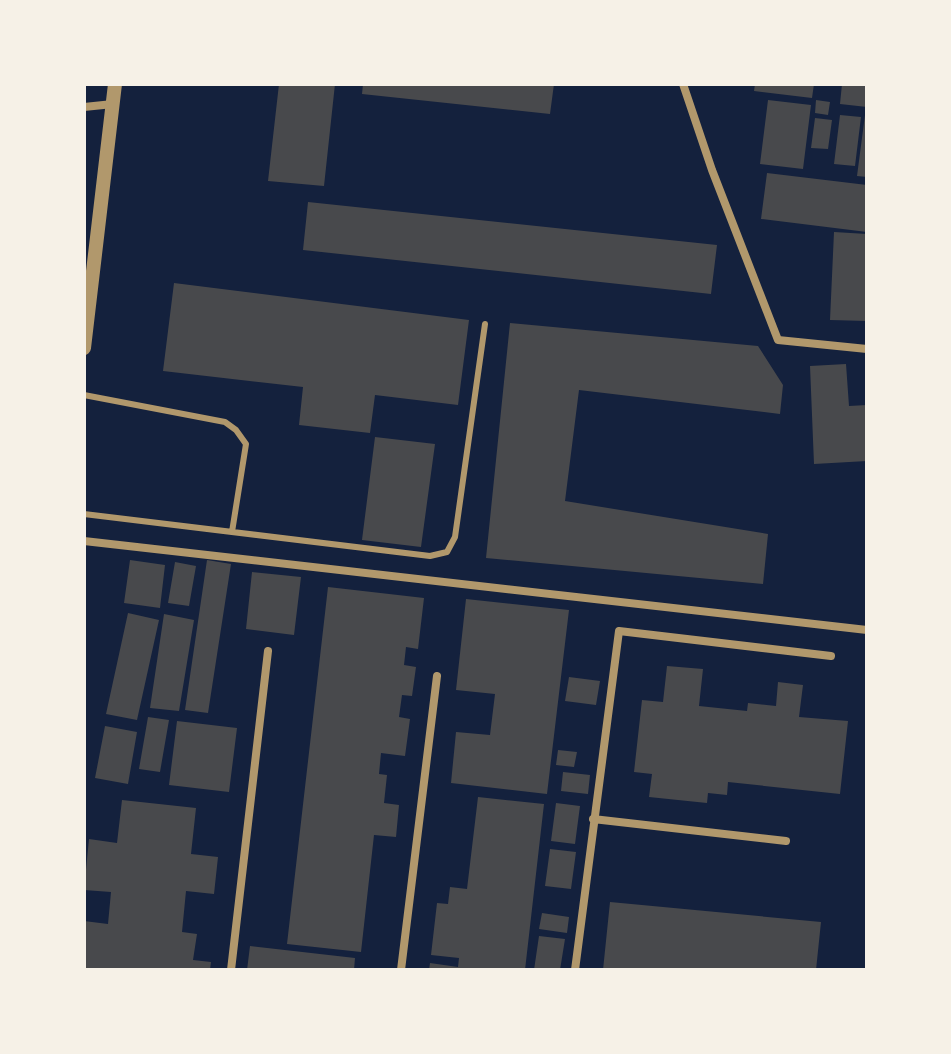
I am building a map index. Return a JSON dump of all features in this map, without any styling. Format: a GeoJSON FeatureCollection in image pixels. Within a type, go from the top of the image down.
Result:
{"type":"FeatureCollection","features":[{"type":"Feature","properties":{"kind":"street"},"geometry":{"type":"LineString","coordinates":[[84,348],[115,84]]}},
{"type":"Feature","properties":{"kind":"street"},"geometry":{"type":"LineString","coordinates":[[683,84],[712,170],[778,340],[867,349]]}},
{"type":"Feature","properties":{"kind":"street"},"geometry":{"type":"LineString","coordinates":[[84,107],[113,104]]}},
{"type":"Feature","properties":{"kind":"street"},"geometry":{"type":"LineString","coordinates":[[84,541],[867,630]]}},
{"type":"Feature","properties":{"kind":"street"},"geometry":{"type":"LineString","coordinates":[[575,970],[619,631],[831,656]]}},
{"type":"Feature","properties":{"kind":"street"},"geometry":{"type":"LineString","coordinates":[[231,970],[268,651]]}},
{"type":"Feature","properties":{"kind":"street"},"geometry":{"type":"LineString","coordinates":[[401,970],[437,676]]}},
{"type":"Feature","properties":{"kind":"street"},"geometry":{"type":"LineString","coordinates":[[593,819],[786,841]]}},
{"type":"Feature","properties":{"kind":"lane"},"geometry":{"type":"LineString","coordinates":[[84,514],[430,556],[447,552],[455,537],[485,324]]}},
{"type":"Feature","properties":{"kind":"lane"},"geometry":{"type":"LineString","coordinates":[[84,395],[225,422],[236,430],[246,444],[232,532]]}},
{"type":"Feature","properties":{"kind":"building"},"geometry":{"type":"Polygon","coordinates":[[[279,84],[335,84],[324,186],[268,181],[279,84]]]}},
{"type":"Feature","properties":{"kind":"building"},"geometry":{"type":"Polygon","coordinates":[[[363,84],[554,84],[550,114],[362,94],[363,84]]]}},
{"type":"Feature","properties":{"kind":"building"},"geometry":{"type":"Polygon","coordinates":[[[755,84],[814,84],[812,98],[754,91],[755,84]]]}},
{"type":"Feature","properties":{"kind":"building"},"geometry":{"type":"Polygon","coordinates":[[[842,84],[867,84],[867,107],[840,104],[842,84]]]}},
{"type":"Feature","properties":{"kind":"building"},"geometry":{"type":"Polygon","coordinates":[[[768,100],[811,105],[803,169],[760,164],[768,100]]]}},
{"type":"Feature","properties":{"kind":"building"},"geometry":{"type":"Polygon","coordinates":[[[816,100],[830,102],[828,115],[815,113],[816,100]]]}},
{"type":"Feature","properties":{"kind":"building"},"geometry":{"type":"Polygon","coordinates":[[[840,115],[861,117],[855,166],[834,164],[840,115]]]}},
{"type":"Feature","properties":{"kind":"building"},"geometry":{"type":"Polygon","coordinates":[[[867,116],[867,177],[857,176],[867,116]]]}},
{"type":"Feature","properties":{"kind":"building"},"geometry":{"type":"Polygon","coordinates":[[[815,118],[832,120],[828,149],[811,148],[815,118]]]}},
{"type":"Feature","properties":{"kind":"building"},"geometry":{"type":"Polygon","coordinates":[[[767,173],[867,185],[867,232],[761,219],[767,173]]]}},
{"type":"Feature","properties":{"kind":"building"},"geometry":{"type":"Polygon","coordinates":[[[308,202],[717,245],[711,294],[303,250],[308,202]]]}},
{"type":"Feature","properties":{"kind":"building"},"geometry":{"type":"Polygon","coordinates":[[[834,232],[867,234],[867,321],[830,320],[834,232]]]}},
{"type":"Feature","properties":{"kind":"building"},"geometry":{"type":"Polygon","coordinates":[[[174,283],[469,320],[458,405],[375,395],[370,433],[299,425],[303,387],[163,371],[174,283]]]}},
{"type":"Feature","properties":{"kind":"building"},"geometry":{"type":"Polygon","coordinates":[[[510,323],[758,346],[783,385],[780,414],[579,390],[565,501],[768,534],[763,584],[486,558],[510,323]]]}},
{"type":"Feature","properties":{"kind":"building"},"geometry":{"type":"Polygon","coordinates":[[[846,364],[849,406],[867,405],[867,461],[814,464],[810,366],[846,364]]]}},
{"type":"Feature","properties":{"kind":"building"},"geometry":{"type":"Polygon","coordinates":[[[375,437],[435,444],[421,547],[362,540],[375,437]]]}},
{"type":"Feature","properties":{"kind":"building"},"geometry":{"type":"Polygon","coordinates":[[[130,560],[165,565],[160,608],[124,603],[130,560]]]}},
{"type":"Feature","properties":{"kind":"building"},"geometry":{"type":"Polygon","coordinates":[[[207,560],[231,564],[208,713],[185,710],[207,560]]]}},
{"type":"Feature","properties":{"kind":"building"},"geometry":{"type":"Polygon","coordinates":[[[175,562],[196,566],[189,606],[168,603],[175,562]]]}},
{"type":"Feature","properties":{"kind":"building"},"geometry":{"type":"Polygon","coordinates":[[[252,572],[301,577],[294,635],[246,629],[252,572]]]}},
{"type":"Feature","properties":{"kind":"building"},"geometry":{"type":"Polygon","coordinates":[[[328,587],[424,598],[418,649],[406,647],[404,665],[416,667],[412,696],[402,695],[399,717],[410,719],[405,756],[381,753],[379,774],[387,775],[384,803],[399,805],[396,837],[374,835],[361,952],[287,944],[328,587]]]}},
{"type":"Feature","properties":{"kind":"building"},"geometry":{"type":"Polygon","coordinates":[[[466,599],[569,610],[547,794],[451,783],[456,732],[490,735],[495,694],[456,690],[466,599]]]}},
{"type":"Feature","properties":{"kind":"building"},"geometry":{"type":"Polygon","coordinates":[[[128,613],[159,620],[137,720],[106,714],[128,613]]]}},
{"type":"Feature","properties":{"kind":"building"},"geometry":{"type":"Polygon","coordinates":[[[164,614],[194,620],[179,711],[150,708],[164,614]]]}},
{"type":"Feature","properties":{"kind":"building"},"geometry":{"type":"Polygon","coordinates":[[[667,666],[703,669],[699,706],[747,711],[748,703],[776,706],[778,682],[803,685],[799,717],[848,721],[840,794],[728,782],[727,795],[708,793],[707,803],[649,797],[652,774],[634,772],[642,700],[663,702],[667,666]]]}},
{"type":"Feature","properties":{"kind":"building"},"geometry":{"type":"Polygon","coordinates":[[[569,677],[600,681],[596,705],[565,701],[569,677]]]}},
{"type":"Feature","properties":{"kind":"building"},"geometry":{"type":"Polygon","coordinates":[[[148,717],[169,720],[160,772],[139,769],[148,717]]]}},
{"type":"Feature","properties":{"kind":"building"},"geometry":{"type":"Polygon","coordinates":[[[177,721],[237,728],[229,792],[169,785],[177,721]]]}},
{"type":"Feature","properties":{"kind":"building"},"geometry":{"type":"Polygon","coordinates":[[[105,726],[137,732],[128,784],[95,778],[105,726]]]}},
{"type":"Feature","properties":{"kind":"building"},"geometry":{"type":"Polygon","coordinates":[[[558,750],[577,752],[574,767],[556,765],[558,750]]]}},
{"type":"Feature","properties":{"kind":"building"},"geometry":{"type":"Polygon","coordinates":[[[563,772],[590,775],[588,794],[561,791],[563,772]]]}},
{"type":"Feature","properties":{"kind":"building"},"geometry":{"type":"Polygon","coordinates":[[[478,797],[544,804],[525,970],[429,970],[430,963],[458,967],[459,958],[431,955],[437,903],[448,904],[450,887],[467,889],[478,797]]]}},
{"type":"Feature","properties":{"kind":"building"},"geometry":{"type":"Polygon","coordinates":[[[122,800],[196,808],[191,854],[218,857],[214,894],[186,891],[182,932],[197,934],[193,960],[211,962],[210,970],[84,970],[84,921],[108,924],[111,892],[84,890],[89,839],[117,843],[122,800]]]}},
{"type":"Feature","properties":{"kind":"building"},"geometry":{"type":"Polygon","coordinates":[[[556,803],[580,806],[575,844],[551,841],[556,803]]]}},
{"type":"Feature","properties":{"kind":"building"},"geometry":{"type":"Polygon","coordinates":[[[550,849],[576,852],[571,889],[545,886],[550,849]]]}},
{"type":"Feature","properties":{"kind":"building"},"geometry":{"type":"Polygon","coordinates":[[[610,902],[821,922],[816,970],[603,970],[610,902]]]}},
{"type":"Feature","properties":{"kind":"building"},"geometry":{"type":"Polygon","coordinates":[[[542,913],[569,917],[567,933],[539,929],[542,913]]]}},
{"type":"Feature","properties":{"kind":"building"},"geometry":{"type":"Polygon","coordinates":[[[539,936],[565,939],[560,970],[534,970],[539,936]]]}},
{"type":"Feature","properties":{"kind":"building"},"geometry":{"type":"Polygon","coordinates":[[[250,946],[355,958],[354,970],[247,970],[250,946]]]}}]}
